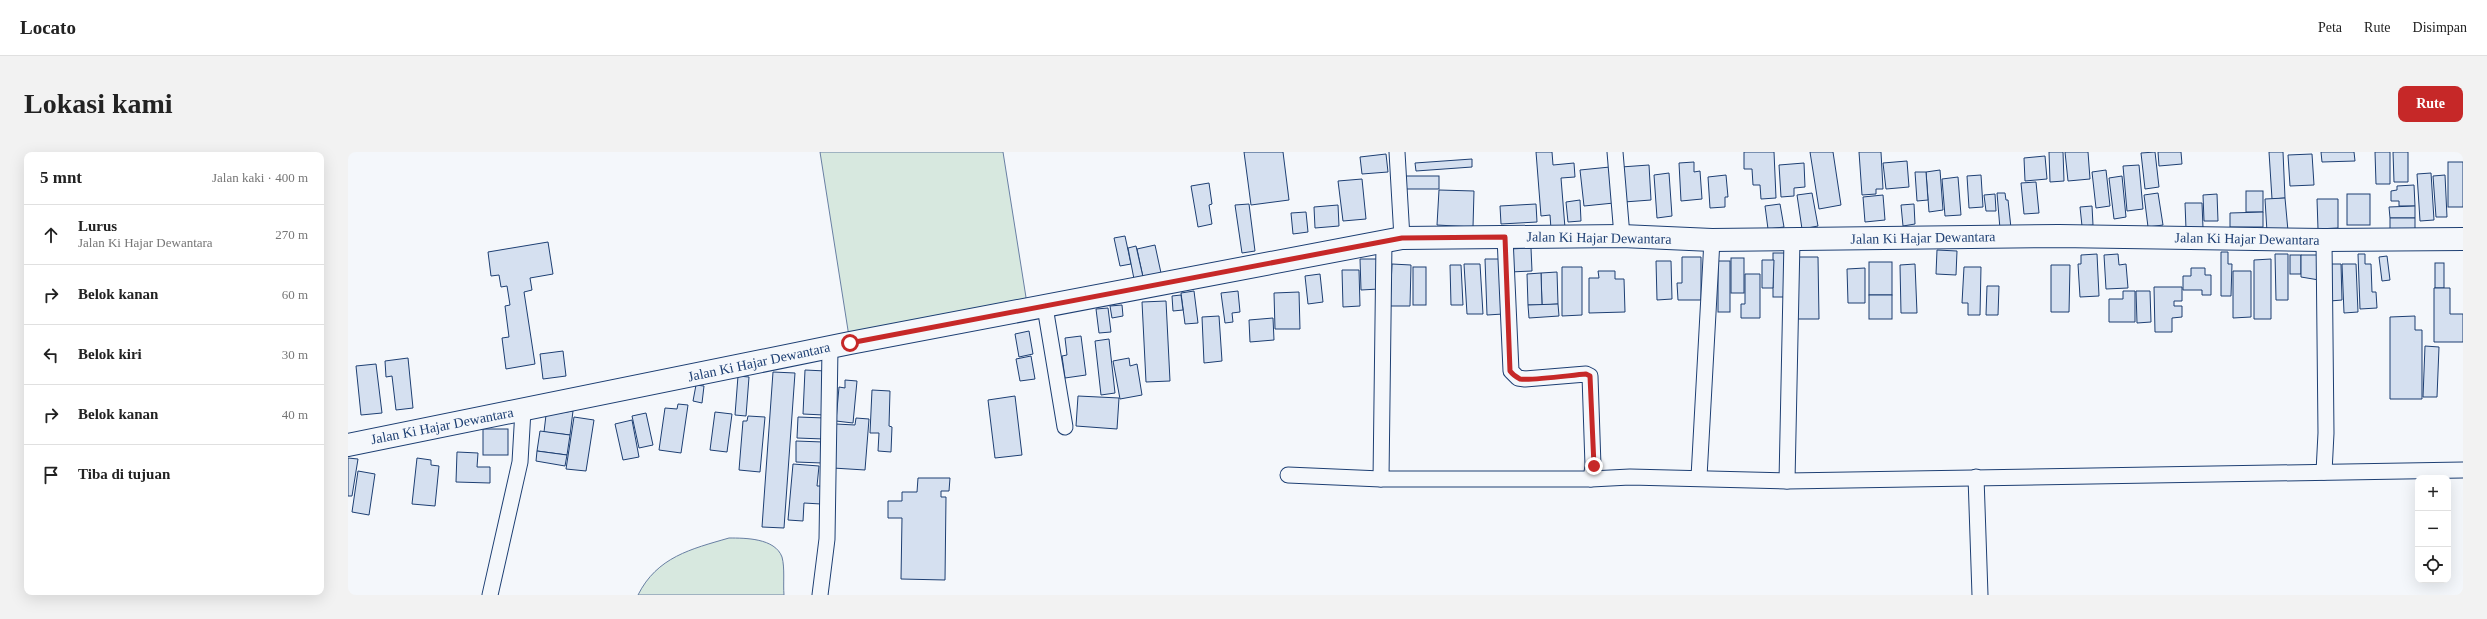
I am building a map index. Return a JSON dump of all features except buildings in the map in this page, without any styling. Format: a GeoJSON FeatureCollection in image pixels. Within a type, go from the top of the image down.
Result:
{"type":"FeatureCollection","features":[{"type":"Feature","properties":{"kind":"main road","name":"Jalan Ki Hajar Dewantara"},"geometry":{"type":"LineString","coordinates":[[348,445],[850,343],[1393,240],[1622,236],[1712,240],[2059,236],[2324,240],[2463,239]]}},
{"type":"Feature","properties":{"kind":"street"},"geometry":{"type":"LineString","coordinates":[[1381,479],[1397,152]]}},
{"type":"Feature","properties":{"kind":"street"},"geometry":{"type":"LineString","coordinates":[[1615,152],[1622,236]]}},
{"type":"Feature","properties":{"kind":"street"},"geometry":{"type":"LineString","coordinates":[[1505,237],[1510,371],[1518,378],[1525,379],[1579,374],[1590,376],[1594,466],[1591,480]]}},
{"type":"Feature","properties":{"kind":"street"},"geometry":{"type":"LineString","coordinates":[[1699,478],[1712,240]]}},
{"type":"Feature","properties":{"kind":"street"},"geometry":{"type":"LineString","coordinates":[[1787,481],[1792,240]]}},
{"type":"Feature","properties":{"kind":"street"},"geometry":{"type":"LineString","coordinates":[[2324,240],[2326,433],[2324,472]]}},
{"type":"Feature","properties":{"kind":"street"},"geometry":{"type":"LineString","coordinates":[[1045,307],[1065,427]]}},
{"type":"Feature","properties":{"kind":"street"},"geometry":{"type":"LineString","coordinates":[[820,595],[827,539],[830,348]]}},
{"type":"Feature","properties":{"kind":"street"},"geometry":{"type":"LineString","coordinates":[[490,595],[520,462],[523,410]]}},
{"type":"Feature","properties":{"kind":"street"},"geometry":{"type":"LineString","coordinates":[[1288,475],[1381,479],[1591,480],[1630,477],[1787,481],[2463,470]]}},
{"type":"Feature","properties":{"kind":"street"},"geometry":{"type":"LineString","coordinates":[[1976,477],[1980,595]]}},
{"type":"Feature","properties":{"kind":"shaded area"},"geometry":{"type":"Polygon","coordinates":[[[820,152],[1003,152],[1028,310],[850,343],[820,152]]]}},
{"type":"Feature","properties":{"kind":"shaded area"},"geometry":{"type":"Polygon","coordinates":[[[729,538],[759,540],[773,546],[778,551],[783,561],[784,595],[638,595],[646,582],[655,572],[676,556],[701,546],[729,538]]]}},
{"type":"Feature","properties":{"kind":"route"},"geometry":{"type":"LineString","coordinates":[[850,343],[1402,238],[1505,237],[1510,371],[1514,376],[1525,379],[1586,374],[1590,376],[1592,380],[1594,466]]}}]}
